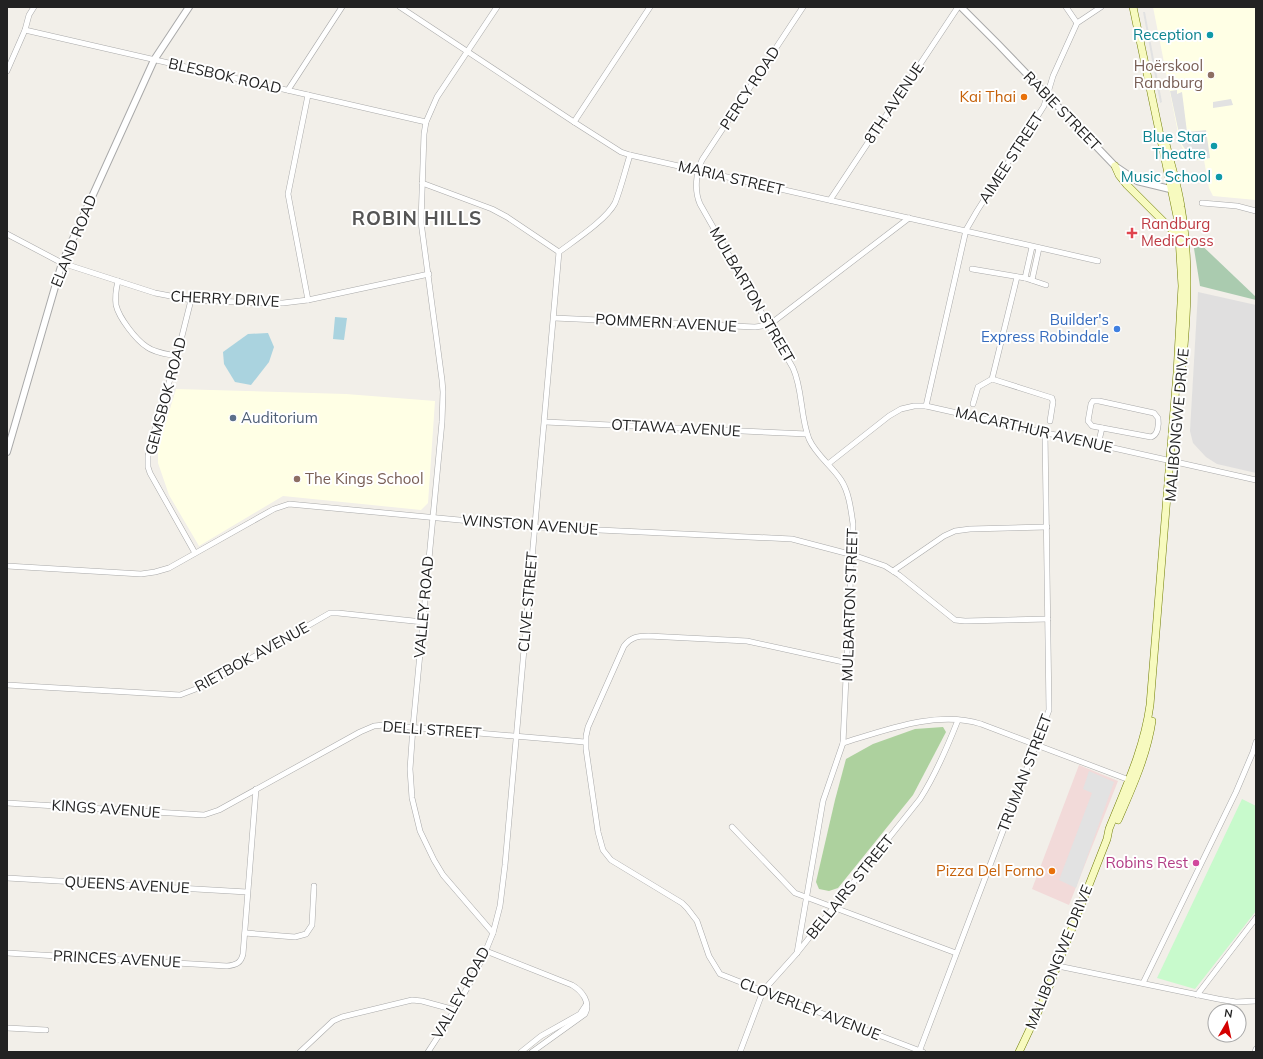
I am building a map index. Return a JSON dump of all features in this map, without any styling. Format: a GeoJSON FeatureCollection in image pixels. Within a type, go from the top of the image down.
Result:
{"type":"FeatureCollection","features":[{"type":"Feature","properties":{"kind":"main road","name":"MALIBONGWE DRIVE"},"geometry":{"type":"LineString","coordinates":[[1019,1052],[1058,966],[1107,839],[1109,829],[1132,780],[1149,713],[1172,462],[1185,342],[1187,264],[1184,229],[1135,7]]}},
{"type":"Feature","properties":{"kind":"main road"},"geometry":{"type":"LineString","coordinates":[[1115,166],[1119,175],[1127,185],[1180,238]]}},
{"type":"Feature","properties":{"kind":"main road","name":"MALIBONGWE DRIVE"},"geometry":{"type":"LineString","coordinates":[[1172,462],[1181,300],[1180,238],[1175,190]]}},
{"type":"Feature","properties":{"kind":"main road"},"geometry":{"type":"LineString","coordinates":[[1024,1052],[1028,1034]]}},
{"type":"Feature","properties":{"kind":"street"},"geometry":{"type":"LineString","coordinates":[[7,71],[25,30],[29,15],[34,7]]}},
{"type":"Feature","properties":{"kind":"street","name":"ELAND ROAD"},"geometry":{"type":"LineString","coordinates":[[7,452],[62,263],[154,60],[189,7]]}},
{"type":"Feature","properties":{"kind":"street"},"geometry":{"type":"LineString","coordinates":[[288,90],[342,7]]}},
{"type":"Feature","properties":{"kind":"street","name":"MARIA STREET"},"geometry":{"type":"LineString","coordinates":[[400,7],[621,152],[1098,261]]}},
{"type":"Feature","properties":{"kind":"street","name":"VALLEY ROAD"},"geometry":{"type":"LineString","coordinates":[[428,1052],[455,1010],[486,951],[493,933],[443,875],[434,860],[420,831],[414,810],[410,781],[413,727],[442,422],[443,392],[429,274],[421,222],[422,183],[426,122],[437,97],[496,7]]}},
{"type":"Feature","properties":{"kind":"street"},"geometry":{"type":"LineString","coordinates":[[574,122],[650,7]]}},
{"type":"Feature","properties":{"kind":"street","name":"PERCY ROAD"},"geometry":{"type":"LineString","coordinates":[[698,170],[707,153],[803,7]]}},
{"type":"Feature","properties":{"kind":"street","name":"RABIE STREET"},"geometry":{"type":"LineString","coordinates":[[960,7],[1115,166],[1137,181],[1175,190]]}},
{"type":"Feature","properties":{"kind":"street","name":"8TH AVENUE"},"geometry":{"type":"LineString","coordinates":[[830,200],[960,7]]}},
{"type":"Feature","properties":{"kind":"street"},"geometry":{"type":"LineString","coordinates":[[1066,7],[1076,23],[1101,7]]}},
{"type":"Feature","properties":{"kind":"street","name":"AIMEE STREET"},"geometry":{"type":"LineString","coordinates":[[926,406],[966,230],[1042,111],[1055,73],[1076,23]]}},
{"type":"Feature","properties":{"kind":"street","name":"BLESBOK ROAD"},"geometry":{"type":"LineString","coordinates":[[25,30],[426,122]]}},
{"type":"Feature","properties":{"kind":"street"},"geometry":{"type":"LineString","coordinates":[[308,95],[288,194],[308,300]]}},
{"type":"Feature","properties":{"kind":"street"},"geometry":{"type":"LineString","coordinates":[[422,183],[492,208],[559,252],[600,220],[611,209],[617,196],[630,155]]}},
{"type":"Feature","properties":{"kind":"street","name":"MULBARTON STREET"},"geometry":{"type":"LineString","coordinates":[[698,170],[697,192],[700,204],[795,373],[799,384],[807,434],[813,446],[841,480],[847,493],[853,524],[853,555],[843,743],[823,801],[797,953]]}},
{"type":"Feature","properties":{"kind":"street"},"geometry":{"type":"LineString","coordinates":[[1202,203],[1238,206],[1256,211]]}},
{"type":"Feature","properties":{"kind":"street"},"geometry":{"type":"LineString","coordinates":[[769,325],[909,218]]}},
{"type":"Feature","properties":{"kind":"street","name":"CHERRY DRIVE"},"geometry":{"type":"LineString","coordinates":[[7,234],[62,263],[166,296],[191,300],[276,304],[308,300],[429,274]]}},
{"type":"Feature","properties":{"kind":"street"},"geometry":{"type":"LineString","coordinates":[[1025,278],[1032,247]]}},
{"type":"Feature","properties":{"kind":"street"},"geometry":{"type":"LineString","coordinates":[[1032,280],[1039,248]]}},
{"type":"Feature","properties":{"kind":"street","name":"CLIVE STREET"},"geometry":{"type":"LineString","coordinates":[[493,933],[501,898],[545,422],[559,252]]}},
{"type":"Feature","properties":{"kind":"street"},"geometry":{"type":"LineString","coordinates":[[972,270],[1025,278],[1046,285]]}},
{"type":"Feature","properties":{"kind":"street"},"geometry":{"type":"LineString","coordinates":[[973,404],[978,387],[992,379],[1017,277]]}},
{"type":"Feature","properties":{"kind":"street"},"geometry":{"type":"LineString","coordinates":[[118,281],[116,304],[121,317],[127,325],[148,348],[177,356]]}},
{"type":"Feature","properties":{"kind":"street","name":"GEMSBOK ROAD"},"geometry":{"type":"LineString","coordinates":[[191,300],[177,356],[151,442],[148,463],[150,473],[195,553]]}},
{"type":"Feature","properties":{"kind":"street","name":"POMMERN AVENUE"},"geometry":{"type":"LineString","coordinates":[[554,318],[755,327],[769,325]]}},
{"type":"Feature","properties":{"kind":"street"},"geometry":{"type":"LineString","coordinates":[[992,379],[1052,398],[1053,402],[1050,421]]}},
{"type":"Feature","properties":{"kind":"street"},"geometry":{"type":"LineString","coordinates":[[1093,401],[1154,413],[1158,418],[1157,433],[1153,437],[1102,428],[1092,426],[1089,422],[1091,404],[1093,401]]}},
{"type":"Feature","properties":{"kind":"street","name":"MACARTHUR AVENUE"},"geometry":{"type":"LineString","coordinates":[[828,464],[889,416],[914,406],[926,406],[1256,480]]}},
{"type":"Feature","properties":{"kind":"street","name":"OTTAWA AVENUE"},"geometry":{"type":"LineString","coordinates":[[545,422],[807,434]]}},
{"type":"Feature","properties":{"kind":"street"},"geometry":{"type":"LineString","coordinates":[[1098,445],[1102,428]]}},
{"type":"Feature","properties":{"kind":"street","name":"TRUMAN STREET"},"geometry":{"type":"LineString","coordinates":[[920,1051],[1049,710],[1045,433]]}},
{"type":"Feature","properties":{"kind":"street","name":"WINSTON AVENUE"},"geometry":{"type":"LineString","coordinates":[[7,566],[141,574],[155,572],[170,568],[284,504],[535,527],[800,540],[885,566],[955,620],[1048,619]]}},
{"type":"Feature","properties":{"kind":"street"},"geometry":{"type":"LineString","coordinates":[[893,571],[944,536],[955,531],[970,529],[1047,527]]}},
{"type":"Feature","properties":{"kind":"street","name":"RIETBOK AVENUE"},"geometry":{"type":"LineString","coordinates":[[7,685],[180,694],[201,687],[330,613],[423,622]]}},
{"type":"Feature","properties":{"kind":"street"},"geometry":{"type":"LineString","coordinates":[[585,742],[593,715],[624,646],[634,637],[648,636],[747,641],[848,663]]}},
{"type":"Feature","properties":{"kind":"street"},"geometry":{"type":"LineString","coordinates":[[843,743],[915,722],[958,720],[974,722],[1132,780]]}},
{"type":"Feature","properties":{"kind":"street","name":"BELLAIRS STREET"},"geometry":{"type":"LineString","coordinates":[[740,1052],[763,991],[797,953],[920,799],[945,753],[958,720]]}},
{"type":"Feature","properties":{"kind":"street","name":"DELLI STREET"},"geometry":{"type":"LineString","coordinates":[[204,815],[219,810],[369,728],[384,725],[585,742]]}},
{"type":"Feature","properties":{"kind":"street","name":"CLOVERLEY AVENUE"},"geometry":{"type":"LineString","coordinates":[[585,742],[598,832],[603,850],[617,864],[688,908],[697,921],[709,956],[720,974],[920,1051]]}},
{"type":"Feature","properties":{"kind":"street"},"geometry":{"type":"LineString","coordinates":[[1142,983],[1236,792],[1254,752],[1256,742]]}},
{"type":"Feature","properties":{"kind":"street"},"geometry":{"type":"LineString","coordinates":[[256,789],[245,933],[295,937],[306,934],[312,924],[314,886]]}},
{"type":"Feature","properties":{"kind":"street","name":"KINGS AVENUE"},"geometry":{"type":"LineString","coordinates":[[7,803],[204,815]]}},
{"type":"Feature","properties":{"kind":"street"},"geometry":{"type":"LineString","coordinates":[[732,827],[793,891],[956,953]]}},
{"type":"Feature","properties":{"kind":"street","name":"QUEENS AVENUE"},"geometry":{"type":"LineString","coordinates":[[7,878],[248,892]]}},
{"type":"Feature","properties":{"kind":"street"},"geometry":{"type":"LineString","coordinates":[[1197,994],[1256,918]]}},
{"type":"Feature","properties":{"kind":"street","name":"PRINCES AVENUE"},"geometry":{"type":"LineString","coordinates":[[7,953],[227,966],[237,964],[241,960],[245,933]]}},
{"type":"Feature","properties":{"kind":"street"},"geometry":{"type":"LineString","coordinates":[[486,951],[572,984],[580,990],[585,997],[587,1009],[582,1017],[532,1052]]}},
{"type":"Feature","properties":{"kind":"street"},"geometry":{"type":"LineString","coordinates":[[1058,966],[1236,1002],[1256,1001]]}},
{"type":"Feature","properties":{"kind":"street"},"geometry":{"type":"LineString","coordinates":[[300,1052],[333,1021],[342,1017],[412,1000],[422,1001],[455,1010]]}},
{"type":"Feature","properties":{"kind":"street"},"geometry":{"type":"LineString","coordinates":[[521,1052],[541,1036],[580,1014],[586,1004]]}},
{"type":"Feature","properties":{"kind":"street"},"geometry":{"type":"LineString","coordinates":[[7,1028],[46,1030]]}},
{"type":"Feature","properties":{"kind":"shaded area","name":"Hoërskool Randburg"},"geometry":{"type":"Polygon","coordinates":[[[1153,7],[1256,7],[1256,200],[1213,196],[1209,188],[1204,160],[1189,161],[1180,143],[1153,7]]]}},
{"type":"Feature","properties":{"kind":"shaded area"},"geometry":{"type":"Polygon","coordinates":[[[1143,12],[1145,12],[1162,102],[1160,103],[1143,12]]]}},
{"type":"Feature","properties":{"kind":"shaded area"},"geometry":{"type":"Polygon","coordinates":[[[1177,90],[1177,94],[1182,92],[1187,132],[1206,130],[1210,158],[1193,161],[1181,143],[1170,91],[1177,90]]]}},
{"type":"Feature","properties":{"kind":"shaded area"},"geometry":{"type":"Polygon","coordinates":[[[1231,99],[1233,105],[1213,108],[1213,102],[1231,99]]]}},
{"type":"Feature","properties":{"kind":"shaded area"},"geometry":{"type":"Polygon","coordinates":[[[1192,236],[1256,297],[1256,300],[1200,286],[1192,236]]]}},
{"type":"Feature","properties":{"kind":"shaded area"},"geometry":{"type":"Polygon","coordinates":[[[1198,292],[1256,305],[1256,473],[1217,464],[1206,457],[1193,443],[1190,431],[1198,292]]]}},
{"type":"Feature","properties":{"kind":"shaded area","name":"The Kings School"},"geometry":{"type":"Polygon","coordinates":[[[176,389],[346,394],[435,401],[428,503],[421,510],[283,496],[199,546],[169,495],[158,463],[158,448],[176,389]]]}},
{"type":"Feature","properties":{"kind":"shaded area"},"geometry":{"type":"Polygon","coordinates":[[[1079,765],[1118,781],[1069,905],[1032,889],[1079,765]]]}},
{"type":"Feature","properties":{"kind":"shaded area"},"geometry":{"type":"Polygon","coordinates":[[[1089,771],[1114,782],[1076,888],[1059,880],[1092,793],[1083,789],[1089,771]]]}},
{"type":"Feature","properties":{"kind":"green space"},"geometry":{"type":"Polygon","coordinates":[[[943,727],[946,732],[913,795],[838,888],[829,891],[819,889],[816,882],[846,759],[873,744],[915,729],[943,727]]]}},
{"type":"Feature","properties":{"kind":"green space"},"geometry":{"type":"Polygon","coordinates":[[[1242,799],[1256,806],[1256,911],[1195,989],[1157,978],[1242,799]]]}},
{"type":"Feature","properties":{"kind":"water"},"geometry":{"type":"Polygon","coordinates":[[[335,317],[347,318],[344,340],[333,339],[335,317]]]}},
{"type":"Feature","properties":{"kind":"water"},"geometry":{"type":"Polygon","coordinates":[[[268,333],[274,347],[269,362],[251,385],[235,382],[224,364],[223,352],[248,334],[268,333]]]}},
{"type":"Feature","properties":{"kind":"place","name":"Reception"},"geometry":{"type":"Point","coordinates":[1210,35]}},
{"type":"Feature","properties":{"kind":"place","name":"Hoërskool Randburg"},"geometry":{"type":"Point","coordinates":[1211,75]}},
{"type":"Feature","properties":{"kind":"place","name":"Kai Thai"},"geometry":{"type":"Point","coordinates":[1024,97]}},
{"type":"Feature","properties":{"kind":"place","name":"Blue Star Theatre"},"geometry":{"type":"Point","coordinates":[1214,146]}},
{"type":"Feature","properties":{"kind":"place","name":"Music School"},"geometry":{"type":"Point","coordinates":[1219,177]}},
{"type":"Feature","properties":{"kind":"place","name":"Randburg MediCross"},"geometry":{"type":"Point","coordinates":[1132,233]}},
{"type":"Feature","properties":{"kind":"place","name":"Builder's Express Robindale"},"geometry":{"type":"Point","coordinates":[1117,329]}},
{"type":"Feature","properties":{"kind":"place","name":"Auditorium"},"geometry":{"type":"Point","coordinates":[233,418]}},
{"type":"Feature","properties":{"kind":"place","name":"The Kings School"},"geometry":{"type":"Point","coordinates":[297,479]}},
{"type":"Feature","properties":{"kind":"place","name":"Robins Rest"},"geometry":{"type":"Point","coordinates":[1196,863]}},
{"type":"Feature","properties":{"kind":"place","name":"Pizza Del Forno"},"geometry":{"type":"Point","coordinates":[1052,871]}},
{"type":"Feature","properties":{"kind":"district","name":"ROBIN HILLS"},"geometry":{"type":"Point","coordinates":[417,218]}}]}
